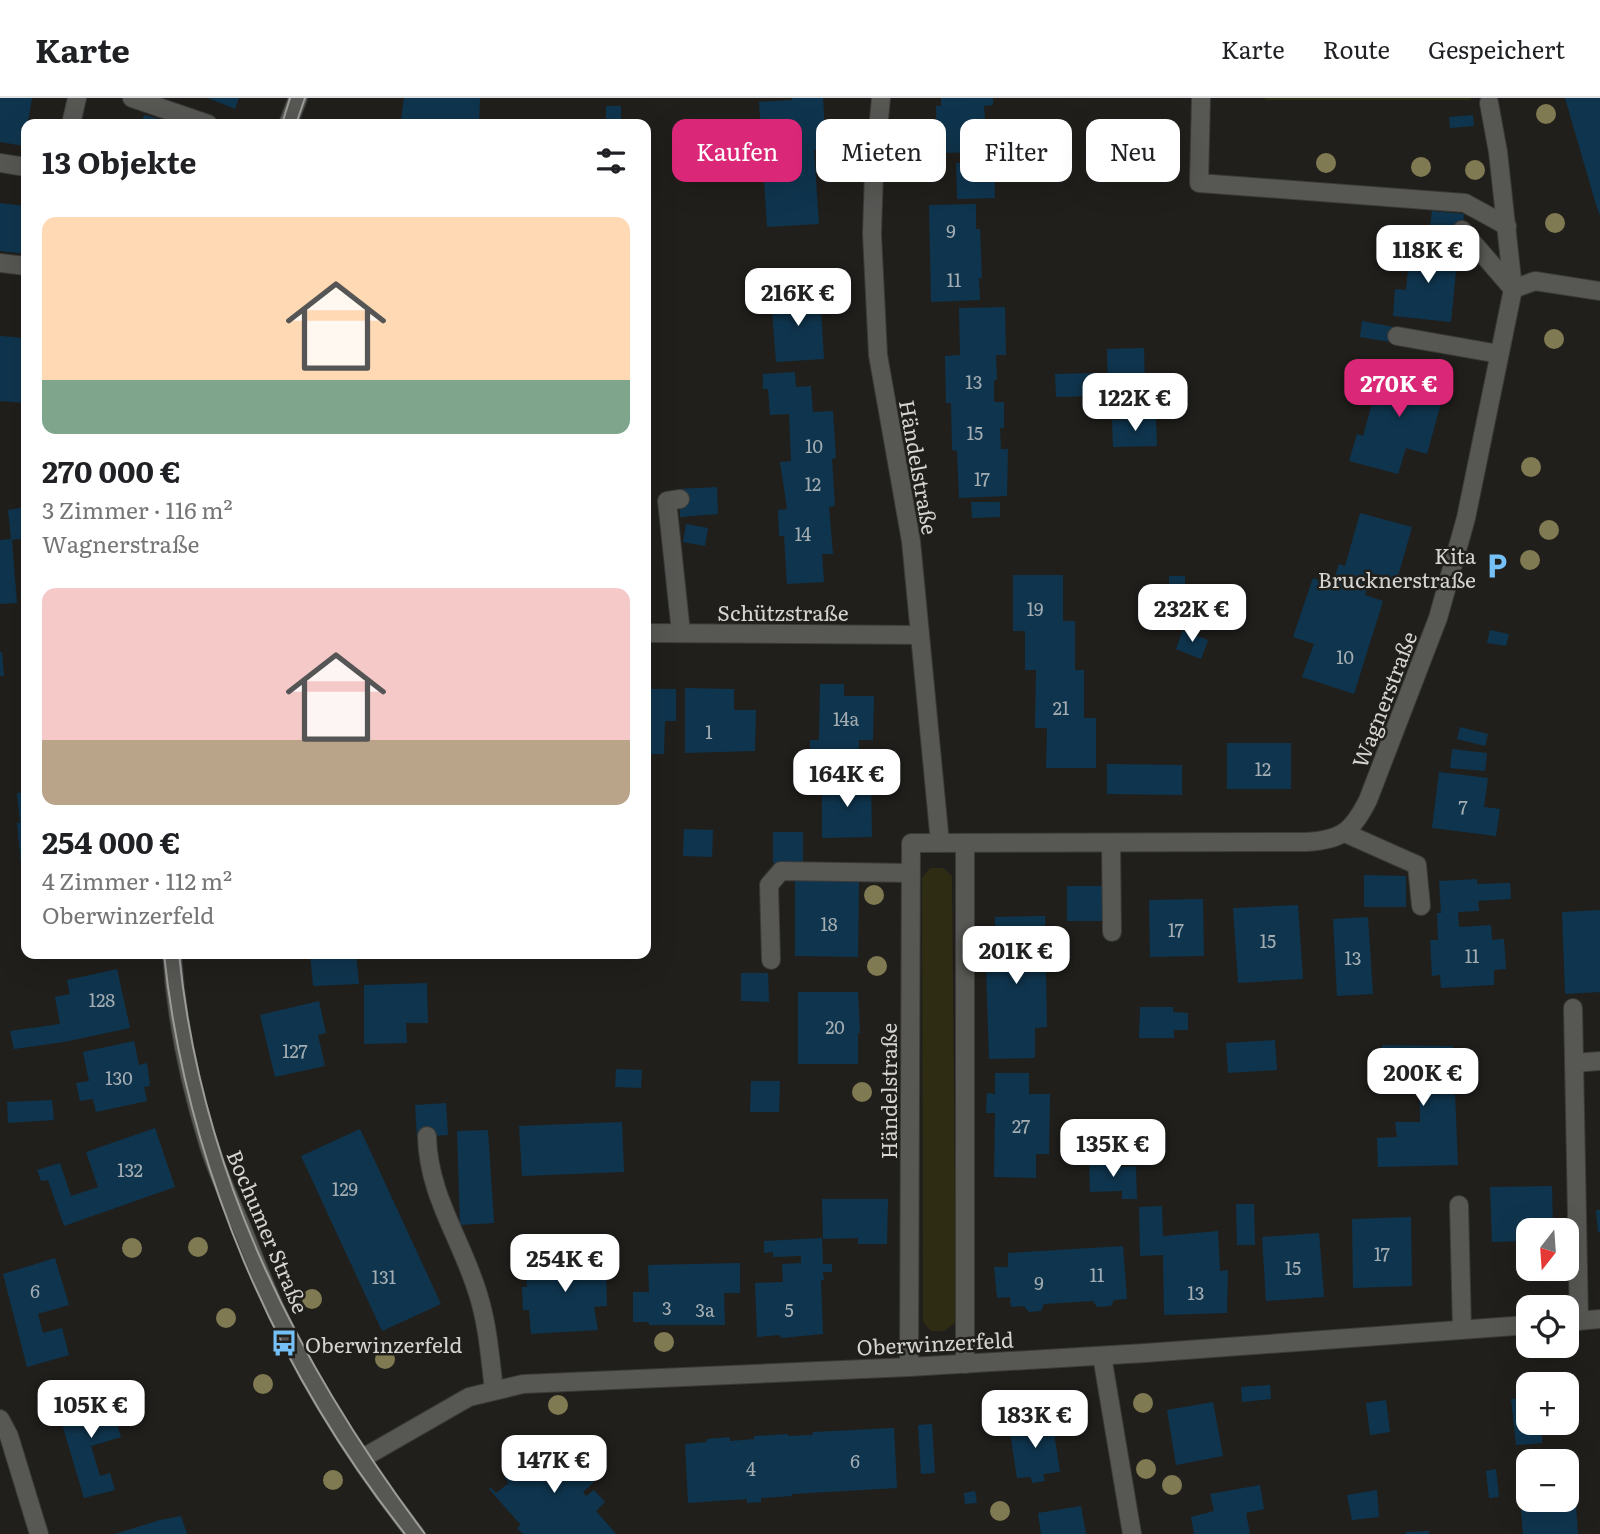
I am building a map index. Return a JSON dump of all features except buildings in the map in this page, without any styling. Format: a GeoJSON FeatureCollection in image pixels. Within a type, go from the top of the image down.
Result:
{"type":"FeatureCollection","features":[{"type":"Feature","properties":{"kind":"street"},"geometry":{"type":"LineString","coordinates":[[72,119],[77,98]]}},
{"type":"Feature","properties":{"kind":"street"},"geometry":{"type":"LineString","coordinates":[[132,98],[193,119]]}},
{"type":"Feature","properties":{"kind":"street"},"geometry":{"type":"LineString","coordinates":[[290,119],[298,98]]}},
{"type":"Feature","properties":{"kind":"street","name":"Händelstraße"},"geometry":{"type":"LineString","coordinates":[[881,98],[873,209],[878,355],[911,541],[940,843]]}},
{"type":"Feature","properties":{"kind":"street"},"geometry":{"type":"LineString","coordinates":[[1201,98],[1199,183],[1408,204],[1465,204],[1507,226]]}},
{"type":"Feature","properties":{"kind":"street","name":"Wagnerstraße"},"geometry":{"type":"LineString","coordinates":[[1345,833],[1359,819],[1368,800],[1438,618],[1466,518],[1513,289],[1499,152],[1489,103]]}},
{"type":"Feature","properties":{"kind":"street"},"geometry":{"type":"LineString","coordinates":[[0,163],[21,166]]}},
{"type":"Feature","properties":{"kind":"street"},"geometry":{"type":"LineString","coordinates":[[1462,230],[1513,289],[1535,281],[1600,291]]}},
{"type":"Feature","properties":{"kind":"street"},"geometry":{"type":"LineString","coordinates":[[0,263],[21,265]]}},
{"type":"Feature","properties":{"kind":"street"},"geometry":{"type":"LineString","coordinates":[[1397,336],[1499,354]]}},
{"type":"Feature","properties":{"kind":"street"},"geometry":{"type":"LineString","coordinates":[[680,499],[667,501],[681,634]]}},
{"type":"Feature","properties":{"kind":"street","name":"Schützstraße"},"geometry":{"type":"LineString","coordinates":[[651,633],[920,635]]}},
{"type":"Feature","properties":{"kind":"street"},"geometry":{"type":"LineString","coordinates":[[965,1364],[965,843],[1306,842],[1328,841],[1345,833],[1417,865],[1421,906]]}},
{"type":"Feature","properties":{"kind":"street","name":"Händelstraße"},"geometry":{"type":"LineString","coordinates":[[909,1367],[911,843],[965,843]]}},
{"type":"Feature","properties":{"kind":"street"},"geometry":{"type":"LineString","coordinates":[[1111,843],[1112,932]]}},
{"type":"Feature","properties":{"kind":"street"},"geometry":{"type":"LineString","coordinates":[[771,960],[769,885],[781,871],[910,873]]}},
{"type":"Feature","properties":{"kind":"street","name":"Bochumer Straße"},"geometry":{"type":"LineString","coordinates":[[173,959],[180,1018],[210,1149],[281,1323],[317,1389],[361,1459],[415,1534]]}},
{"type":"Feature","properties":{"kind":"street"},"geometry":{"type":"LineString","coordinates":[[1572,1295],[1573,1008]]}},
{"type":"Feature","properties":{"kind":"street"},"geometry":{"type":"LineString","coordinates":[[1574,1063],[1600,1061]]}},
{"type":"Feature","properties":{"kind":"street"},"geometry":{"type":"LineString","coordinates":[[427,1136],[428,1161],[441,1204],[478,1293],[494,1390]]}},
{"type":"Feature","properties":{"kind":"street"},"geometry":{"type":"LineString","coordinates":[[1459,1205],[1462,1329]]}},
{"type":"Feature","properties":{"kind":"street"},"geometry":{"type":"LineString","coordinates":[[1579,1322],[1600,1321]]}},
{"type":"Feature","properties":{"kind":"street","name":"Oberwinzerfeld"},"geometry":{"type":"LineString","coordinates":[[361,1459],[469,1397],[523,1384],[965,1364],[1516,1326]]}},
{"type":"Feature","properties":{"kind":"street"},"geometry":{"type":"LineString","coordinates":[[1101,1356],[1132,1534]]}},
{"type":"Feature","properties":{"kind":"street"},"geometry":{"type":"LineString","coordinates":[[0,1419],[9,1436],[39,1534]]}},
{"type":"Feature","properties":{"kind":"shaded area"},"geometry":{"type":"Polygon","coordinates":[[[1471,98],[1471,100],[1265,100],[1471,98]]]}},
{"type":"Feature","properties":{"kind":"shaded area"},"geometry":{"type":"Polygon","coordinates":[[[930,868],[943,868],[952,876],[956,1322],[944,1331],[931,1331],[923,1322],[922,878],[930,868]]]}},
{"type":"Feature","properties":{"kind":"tram line"},"geometry":{"type":"LineString","coordinates":[[284,119],[290,98]]}},
{"type":"Feature","properties":{"kind":"tram line"},"geometry":{"type":"LineString","coordinates":[[298,119],[305,98]]}},
{"type":"Feature","properties":{"kind":"tram line"},"geometry":{"type":"LineString","coordinates":[[165,959],[175,1032],[193,1110],[215,1186],[244,1260],[277,1333],[315,1403],[358,1470],[405,1534]]}},
{"type":"Feature","properties":{"kind":"tram line"},"geometry":{"type":"LineString","coordinates":[[180,959],[191,1034],[208,1112],[232,1187],[262,1260],[296,1332],[335,1401],[425,1534]]}},
{"type":"Feature","properties":{"kind":"place","name":"Kita Brucknerstraße"},"geometry":{"type":"Point","coordinates":[1497,566]}},
{"type":"Feature","properties":{"kind":"place","name":"Oberwinzerfeld"},"geometry":{"type":"Point","coordinates":[284,1343]}}]}
